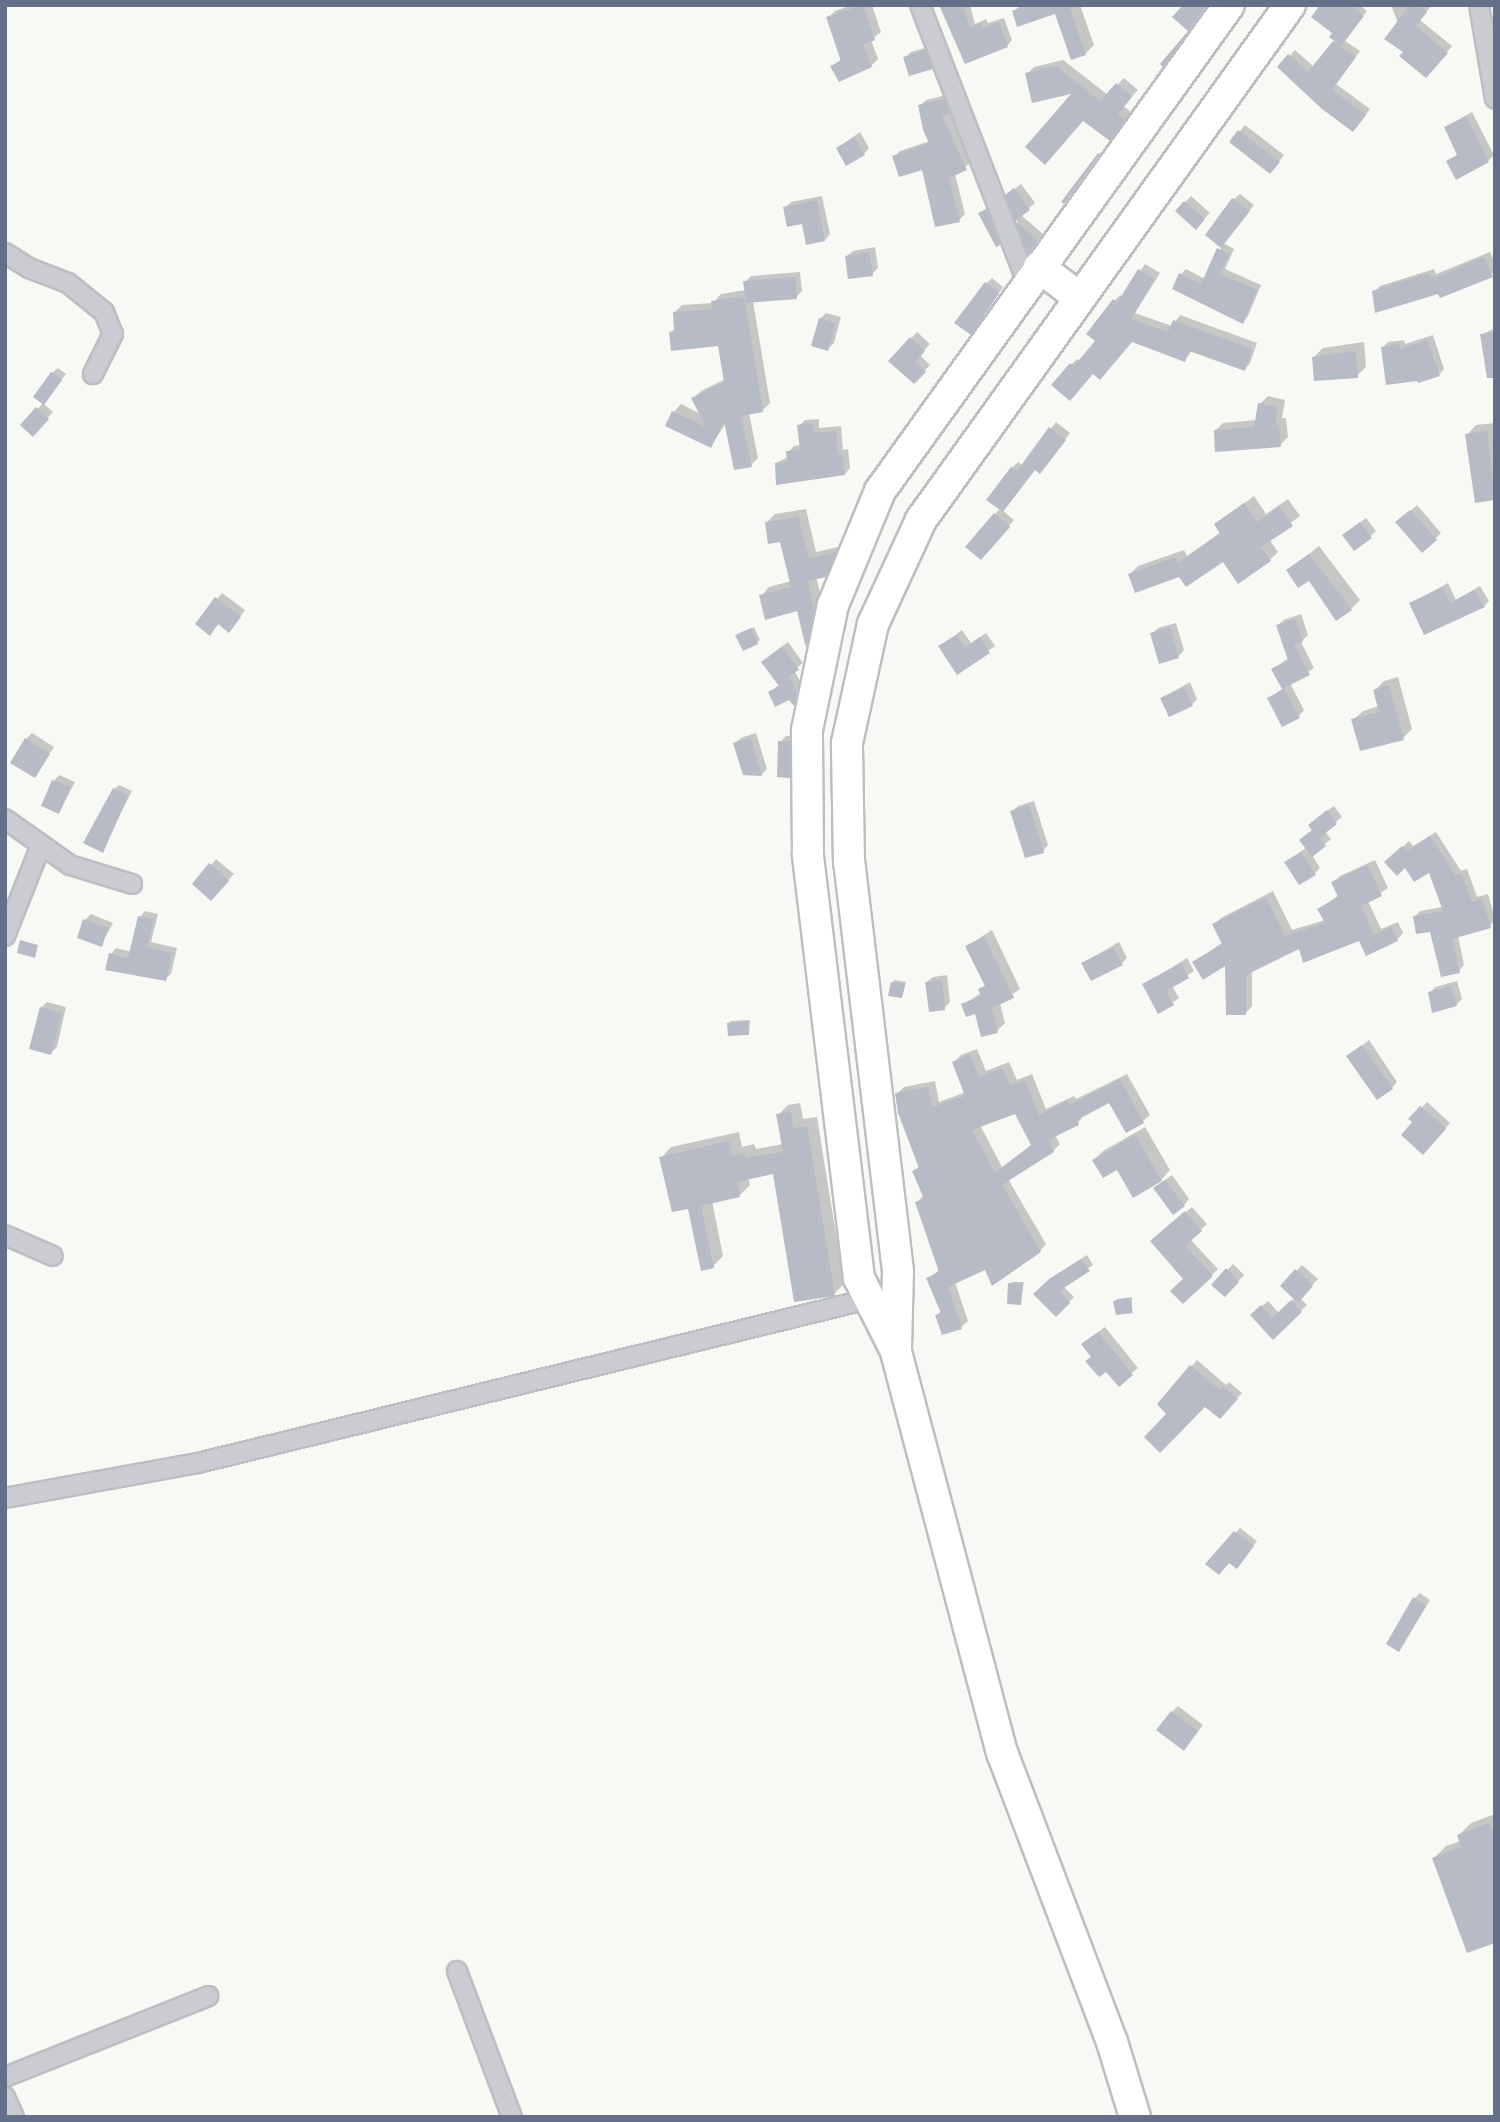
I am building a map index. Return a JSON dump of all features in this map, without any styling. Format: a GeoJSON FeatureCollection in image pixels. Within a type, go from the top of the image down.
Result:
{"type":"FeatureCollection","features":[{"type":"Feature","properties":{"kind":"highway"},"geometry":{"type":"LineString","coordinates":[[1135,2117],[1112,2042],[1002,1752],[883,1296],[859,1278],[808,854],[807,730],[833,605],[880,491],[1229,5]]}},
{"type":"Feature","properties":{"kind":"highway"},"geometry":{"type":"LineString","coordinates":[[883,1296],[898,1271],[849,863],[847,743],[873,624],[921,520],[1290,5]]}},
{"type":"Feature","properties":{"kind":"highway"},"geometry":{"type":"LineString","coordinates":[[1033,275],[1080,298]]}},
{"type":"Feature","properties":{"kind":"highway"},"geometry":{"type":"LineString","coordinates":[[880,491],[921,520]]}},
{"type":"Feature","properties":{"kind":"street"},"geometry":{"type":"LineString","coordinates":[[920,5],[1033,275]]}},
{"type":"Feature","properties":{"kind":"street"},"geometry":{"type":"LineString","coordinates":[[1479,5],[1495,99]]}},
{"type":"Feature","properties":{"kind":"street"},"geometry":{"type":"LineString","coordinates":[[5,253],[29,268],[68,283],[104,312],[113,334],[93,374]]}},
{"type":"Feature","properties":{"kind":"street"},"geometry":{"type":"LineString","coordinates":[[5,819],[70,864],[132,884]]}},
{"type":"Feature","properties":{"kind":"street"},"geometry":{"type":"LineString","coordinates":[[5,936],[41,845]]}},
{"type":"Feature","properties":{"kind":"street"},"geometry":{"type":"LineString","coordinates":[[5,1235],[53,1256]]}},
{"type":"Feature","properties":{"kind":"street"},"geometry":{"type":"LineString","coordinates":[[5,1499],[198,1463],[883,1296]]}},
{"type":"Feature","properties":{"kind":"street"},"geometry":{"type":"LineString","coordinates":[[457,1972],[512,2117]]}},
{"type":"Feature","properties":{"kind":"street"},"geometry":{"type":"LineString","coordinates":[[5,2077],[209,1996]]}},
{"type":"Feature","properties":{"kind":"street"},"geometry":{"type":"LineString","coordinates":[[5,2098],[13,2117]]}},
{"type":"Feature","properties":{"kind":"building"},"geometry":{"type":"Polygon","coordinates":[[[863,5],[875,40],[863,45],[872,67],[839,82],[830,66],[841,61],[826,17],[863,5]]]}},
{"type":"Feature","properties":{"kind":"building"},"geometry":{"type":"Polygon","coordinates":[[[939,5],[963,5],[970,28],[981,23],[983,28],[999,22],[1008,47],[965,64],[939,5]]]}},
{"type":"Feature","properties":{"kind":"building"},"geometry":{"type":"Polygon","coordinates":[[[1030,5],[1074,5],[1070,9],[1086,55],[1071,60],[1055,14],[1017,27],[1012,11],[1030,5]]]}},
{"type":"Feature","properties":{"kind":"building"},"geometry":{"type":"Polygon","coordinates":[[[1183,5],[1207,5],[1163,67],[1160,64],[1188,31],[1172,17],[1183,5]]]}},
{"type":"Feature","properties":{"kind":"building"},"geometry":{"type":"Polygon","coordinates":[[[1320,5],[1350,5],[1364,16],[1341,46],[1329,37],[1332,33],[1311,17],[1320,5]]]}},
{"type":"Feature","properties":{"kind":"building"},"geometry":{"type":"Polygon","coordinates":[[[1410,5],[1418,5],[1427,12],[1416,26],[1448,53],[1426,78],[1399,56],[1403,52],[1384,39],[1410,5]]]}},
{"type":"Feature","properties":{"kind":"building"},"geometry":{"type":"Polygon","coordinates":[[[1333,41],[1356,57],[1332,90],[1366,115],[1353,132],[1322,109],[1277,67],[1288,54],[1308,72],[1333,41]]]}},
{"type":"Feature","properties":{"kind":"building"},"geometry":{"type":"Polygon","coordinates":[[[925,50],[933,69],[909,76],[903,57],[925,50]]]}},
{"type":"Feature","properties":{"kind":"building"},"geometry":{"type":"Polygon","coordinates":[[[1056,66],[1100,101],[1116,83],[1132,97],[1118,114],[1125,120],[1110,141],[1083,121],[1045,165],[1025,147],[1071,94],[1032,103],[1025,73],[1056,66]]]}},
{"type":"Feature","properties":{"kind":"building"},"geometry":{"type":"Polygon","coordinates":[[[944,99],[950,114],[942,116],[967,170],[949,178],[960,222],[935,227],[922,170],[899,177],[892,156],[929,143],[923,130],[918,105],[944,99]]]}},
{"type":"Feature","properties":{"kind":"building"},"geometry":{"type":"Polygon","coordinates":[[[1466,116],[1489,162],[1456,180],[1446,161],[1457,155],[1444,127],[1466,116]]]}},
{"type":"Feature","properties":{"kind":"building"},"geometry":{"type":"Polygon","coordinates":[[[1238,130],[1280,162],[1270,174],[1229,142],[1238,130]]]}},
{"type":"Feature","properties":{"kind":"building"},"geometry":{"type":"Polygon","coordinates":[[[854,137],[865,155],[846,166],[836,148],[854,137]]]}},
{"type":"Feature","properties":{"kind":"building"},"geometry":{"type":"Polygon","coordinates":[[[1098,153],[1100,154],[1064,204],[1061,202],[1098,153]]]}},
{"type":"Feature","properties":{"kind":"building"},"geometry":{"type":"Polygon","coordinates":[[[1014,188],[1030,210],[1015,221],[1005,195],[1014,188]]]}},
{"type":"Feature","properties":{"kind":"building"},"geometry":{"type":"Polygon","coordinates":[[[1232,198],[1250,211],[1221,248],[1205,235],[1232,198]]]}},
{"type":"Feature","properties":{"kind":"building"},"geometry":{"type":"Polygon","coordinates":[[[817,200],[825,241],[806,245],[802,224],[787,227],[783,207],[817,200]]]}},
{"type":"Feature","properties":{"kind":"building"},"geometry":{"type":"Polygon","coordinates":[[[1184,201],[1205,219],[1196,230],[1175,211],[1184,201]]]}},
{"type":"Feature","properties":{"kind":"building"},"geometry":{"type":"Polygon","coordinates":[[[986,209],[1000,245],[996,247],[978,213],[986,209]]]}},
{"type":"Feature","properties":{"kind":"building"},"geometry":{"type":"Polygon","coordinates":[[[1015,221],[1038,241],[1028,254],[1015,221]]]}},
{"type":"Feature","properties":{"kind":"building"},"geometry":{"type":"Polygon","coordinates":[[[1217,248],[1230,254],[1220,274],[1257,290],[1243,324],[1172,289],[1179,273],[1201,284],[1217,248]]]}},
{"type":"Feature","properties":{"kind":"building"},"geometry":{"type":"Polygon","coordinates":[[[869,252],[873,276],[848,279],[845,256],[869,252]]]}},
{"type":"Feature","properties":{"kind":"building"},"geometry":{"type":"Polygon","coordinates":[[[1484,257],[1493,277],[1440,298],[1438,294],[1375,313],[1372,291],[1429,273],[1431,279],[1484,257]]]}},
{"type":"Feature","properties":{"kind":"building"},"geometry":{"type":"Polygon","coordinates":[[[1138,269],[1155,279],[1131,319],[1168,332],[1173,320],[1252,349],[1245,371],[1189,351],[1185,362],[1132,342],[1100,380],[1093,374],[1070,401],[1051,385],[1070,363],[1074,366],[1095,341],[1086,334],[1113,299],[1117,303],[1138,269]]]}},
{"type":"Feature","properties":{"kind":"building"},"geometry":{"type":"Polygon","coordinates":[[[795,277],[797,299],[746,303],[743,281],[795,277]]]}},
{"type":"Feature","properties":{"kind":"building"},"geometry":{"type":"Polygon","coordinates":[[[985,282],[999,293],[971,335],[954,323],[985,282]]]}},
{"type":"Feature","properties":{"kind":"building"},"geometry":{"type":"Polygon","coordinates":[[[744,296],[763,412],[741,416],[752,467],[734,470],[724,421],[711,448],[665,426],[672,411],[706,427],[691,398],[724,382],[718,346],[671,351],[669,332],[674,331],[673,312],[712,309],[711,301],[744,296]]]}},
{"type":"Feature","properties":{"kind":"building"},"geometry":{"type":"Polygon","coordinates":[[[819,318],[836,323],[828,351],[811,346],[819,318]]]}},
{"type":"Feature","properties":{"kind":"building"},"geometry":{"type":"Polygon","coordinates":[[[1495,332],[1495,378],[1487,378],[1480,334],[1495,332]]]}},
{"type":"Feature","properties":{"kind":"building"},"geometry":{"type":"Polygon","coordinates":[[[910,337],[925,351],[915,362],[926,372],[914,384],[888,361],[910,337]]]}},
{"type":"Feature","properties":{"kind":"building"},"geometry":{"type":"Polygon","coordinates":[[[1427,340],[1440,376],[1418,383],[1386,385],[1381,347],[1399,344],[1400,349],[1427,340]]]}},
{"type":"Feature","properties":{"kind":"building"},"geometry":{"type":"Polygon","coordinates":[[[1356,351],[1358,378],[1314,381],[1312,357],[1356,351]]]}},
{"type":"Feature","properties":{"kind":"building"},"geometry":{"type":"Polygon","coordinates":[[[51,372],[62,380],[44,405],[33,397],[51,372]]]}},
{"type":"Feature","properties":{"kind":"building"},"geometry":{"type":"Polygon","coordinates":[[[1258,403],[1278,407],[1275,425],[1279,425],[1281,447],[1215,452],[1214,430],[1254,427],[1258,403]]]}},
{"type":"Feature","properties":{"kind":"building"},"geometry":{"type":"Polygon","coordinates":[[[36,407],[49,419],[33,437],[20,425],[36,407]]]}},
{"type":"Feature","properties":{"kind":"building"},"geometry":{"type":"Polygon","coordinates":[[[813,423],[814,433],[836,431],[838,455],[842,454],[845,475],[776,485],[775,463],[787,462],[786,451],[800,450],[797,425],[813,423]]]}},
{"type":"Feature","properties":{"kind":"building"},"geometry":{"type":"Polygon","coordinates":[[[1049,427],[1066,440],[1040,474],[1035,470],[1003,512],[986,500],[1011,467],[1017,471],[1049,427]]]}},
{"type":"Feature","properties":{"kind":"building"},"geometry":{"type":"Polygon","coordinates":[[[1487,431],[1495,500],[1475,503],[1465,434],[1487,431]]]}},
{"type":"Feature","properties":{"kind":"building"},"geometry":{"type":"Polygon","coordinates":[[[1244,503],[1257,522],[1279,507],[1293,526],[1261,547],[1271,561],[1238,584],[1223,562],[1186,587],[1179,577],[1135,593],[1128,574],[1175,557],[1178,563],[1220,534],[1214,524],[1244,503]]]}},
{"type":"Feature","properties":{"kind":"building"},"geometry":{"type":"Polygon","coordinates":[[[1410,510],[1437,540],[1422,553],[1395,522],[1410,510]]]}},
{"type":"Feature","properties":{"kind":"building"},"geometry":{"type":"Polygon","coordinates":[[[994,513],[1010,527],[981,560],[965,547],[994,513]]]}},
{"type":"Feature","properties":{"kind":"building"},"geometry":{"type":"Polygon","coordinates":[[[798,517],[809,559],[836,552],[826,577],[808,581],[814,609],[806,648],[797,611],[765,620],[759,595],[791,587],[780,542],[768,544],[765,522],[798,517]]]}},
{"type":"Feature","properties":{"kind":"building"},"geometry":{"type":"Polygon","coordinates":[[[1360,522],[1372,538],[1354,551],[1342,535],[1360,522]]]}},
{"type":"Feature","properties":{"kind":"building"},"geometry":{"type":"Polygon","coordinates":[[[1309,554],[1352,610],[1336,621],[1309,581],[1298,588],[1286,570],[1309,554]]]}},
{"type":"Feature","properties":{"kind":"building"},"geometry":{"type":"Polygon","coordinates":[[[1443,587],[1450,603],[1474,590],[1485,607],[1424,635],[1409,603],[1443,587]]]}},
{"type":"Feature","properties":{"kind":"building"},"geometry":{"type":"Polygon","coordinates":[[[215,597],[241,617],[229,633],[218,624],[210,636],[195,624],[215,597]]]}},
{"type":"Feature","properties":{"kind":"building"},"geometry":{"type":"Polygon","coordinates":[[[1295,619],[1303,642],[1294,645],[1310,675],[1282,689],[1271,669],[1288,660],[1276,625],[1295,619]]]}},
{"type":"Feature","properties":{"kind":"building"},"geometry":{"type":"Polygon","coordinates":[[[1170,627],[1179,658],[1159,664],[1150,633],[1170,627]]]}},
{"type":"Feature","properties":{"kind":"building"},"geometry":{"type":"Polygon","coordinates":[[[751,628],[758,644],[743,651],[735,635],[751,628]]]}},
{"type":"Feature","properties":{"kind":"building"},"geometry":{"type":"Polygon","coordinates":[[[956,635],[965,648],[980,637],[990,653],[957,675],[938,646],[956,635]]]}},
{"type":"Feature","properties":{"kind":"building"},"geometry":{"type":"Polygon","coordinates":[[[782,647],[799,670],[789,676],[797,692],[794,706],[789,700],[775,707],[768,692],[779,686],[761,662],[782,647]]]}},
{"type":"Feature","properties":{"kind":"building"},"geometry":{"type":"Polygon","coordinates":[[[1389,685],[1404,740],[1360,751],[1351,719],[1379,712],[1373,690],[1389,685]]]}},
{"type":"Feature","properties":{"kind":"building"},"geometry":{"type":"Polygon","coordinates":[[[1184,687],[1193,706],[1169,717],[1160,698],[1184,687]]]}},
{"type":"Feature","properties":{"kind":"building"},"geometry":{"type":"Polygon","coordinates":[[[1284,689],[1300,718],[1282,727],[1267,698],[1284,689]]]}},
{"type":"Feature","properties":{"kind":"building"},"geometry":{"type":"Polygon","coordinates":[[[25,738],[50,754],[35,778],[10,763],[25,738]]]}},
{"type":"Feature","properties":{"kind":"building"},"geometry":{"type":"Polygon","coordinates":[[[751,738],[762,776],[743,775],[733,743],[751,738]]]}},
{"type":"Feature","properties":{"kind":"building"},"geometry":{"type":"Polygon","coordinates":[[[778,741],[790,741],[790,778],[777,777],[778,741]]]}},
{"type":"Feature","properties":{"kind":"building"},"geometry":{"type":"Polygon","coordinates":[[[52,780],[71,787],[59,814],[41,806],[52,780]]]}},
{"type":"Feature","properties":{"kind":"building"},"geometry":{"type":"Polygon","coordinates":[[[113,788],[128,796],[103,853],[83,843],[113,788]]]}},
{"type":"Feature","properties":{"kind":"building"},"geometry":{"type":"Polygon","coordinates":[[[1029,805],[1044,853],[1025,858],[1010,811],[1029,805]]]}},
{"type":"Feature","properties":{"kind":"building"},"geometry":{"type":"Polygon","coordinates":[[[1327,810],[1337,824],[1319,838],[1326,846],[1312,857],[1299,840],[1312,830],[1308,825],[1327,810]]]}},
{"type":"Feature","properties":{"kind":"building"},"geometry":{"type":"Polygon","coordinates":[[[1430,836],[1455,875],[1461,873],[1472,902],[1482,899],[1491,928],[1452,939],[1460,973],[1441,977],[1430,932],[1416,934],[1413,916],[1443,911],[1429,873],[1414,882],[1405,868],[1397,876],[1384,862],[1402,846],[1407,851],[1430,836]]]}},
{"type":"Feature","properties":{"kind":"building"},"geometry":{"type":"Polygon","coordinates":[[[1301,852],[1316,875],[1299,885],[1284,862],[1301,852]]]}},
{"type":"Feature","properties":{"kind":"building"},"geometry":{"type":"Polygon","coordinates":[[[209,863],[229,881],[211,901],[192,884],[209,863]]]}},
{"type":"Feature","properties":{"kind":"building"},"geometry":{"type":"Polygon","coordinates":[[[1368,865],[1382,896],[1361,906],[1374,935],[1391,927],[1398,941],[1366,956],[1359,941],[1303,963],[1299,949],[1246,975],[1246,1015],[1226,1015],[1225,966],[1203,980],[1192,962],[1222,944],[1212,924],[1266,897],[1285,936],[1325,923],[1317,909],[1338,897],[1331,882],[1368,865]]]}},
{"type":"Feature","properties":{"kind":"building"},"geometry":{"type":"Polygon","coordinates":[[[138,916],[154,919],[147,947],[172,953],[166,981],[105,970],[109,953],[128,958],[138,916]]]}},
{"type":"Feature","properties":{"kind":"building"},"geometry":{"type":"Polygon","coordinates":[[[83,919],[108,928],[102,947],[77,938],[83,919]]]}},
{"type":"Feature","properties":{"kind":"building"},"geometry":{"type":"Polygon","coordinates":[[[984,937],[1014,998],[992,1008],[998,1033],[981,1037],[975,1014],[966,1017],[961,1004],[981,996],[978,989],[985,986],[965,946],[984,937]]]}},
{"type":"Feature","properties":{"kind":"building"},"geometry":{"type":"Polygon","coordinates":[[[20,940],[38,945],[35,958],[17,953],[20,940]]]}},
{"type":"Feature","properties":{"kind":"building"},"geometry":{"type":"Polygon","coordinates":[[[1113,947],[1123,965],[1091,981],[1081,963],[1113,947]]]}},
{"type":"Feature","properties":{"kind":"building"},"geometry":{"type":"Polygon","coordinates":[[[1181,963],[1189,978],[1166,991],[1174,1005],[1158,1014],[1142,984],[1181,963]]]}},
{"type":"Feature","properties":{"kind":"building"},"geometry":{"type":"Polygon","coordinates":[[[942,980],[945,1010],[929,1012],[925,982],[942,980]]]}},
{"type":"Feature","properties":{"kind":"building"},"geometry":{"type":"Polygon","coordinates":[[[891,982],[905,984],[902,998],[888,996],[891,982]]]}},
{"type":"Feature","properties":{"kind":"building"},"geometry":{"type":"Polygon","coordinates":[[[1451,986],[1457,1006],[1432,1013],[1428,992],[1451,986]]]}},
{"type":"Feature","properties":{"kind":"building"},"geometry":{"type":"Polygon","coordinates":[[[40,1007],[62,1013],[51,1055],[29,1049],[40,1007]]]}},
{"type":"Feature","properties":{"kind":"building"},"geometry":{"type":"Polygon","coordinates":[[[748,1021],[749,1035],[728,1036],[727,1023],[748,1021]]]}},
{"type":"Feature","properties":{"kind":"building"},"geometry":{"type":"Polygon","coordinates":[[[1362,1045],[1393,1089],[1377,1100],[1346,1056],[1362,1045]]]}},
{"type":"Feature","properties":{"kind":"building"},"geometry":{"type":"Polygon","coordinates":[[[970,1054],[979,1077],[1002,1068],[1010,1085],[1025,1080],[1039,1115],[1067,1101],[1069,1105],[1120,1079],[1144,1123],[1126,1133],[1109,1103],[1077,1120],[1079,1125],[1048,1140],[1054,1152],[1002,1185],[1041,1252],[992,1286],[985,1270],[948,1287],[962,1329],[942,1335],[935,1315],[941,1313],[926,1278],[939,1272],[915,1202],[924,1199],[912,1171],[919,1168],[898,1113],[895,1093],[928,1087],[932,1107],[965,1096],[952,1062],[970,1054]],[[1015,1114],[972,1130],[995,1173],[1031,1145],[1015,1114]]]}},
{"type":"Feature","properties":{"kind":"building"},"geometry":{"type":"Polygon","coordinates":[[[1420,1106],[1446,1129],[1423,1155],[1401,1135],[1412,1122],[1408,1119],[1420,1106]]]}},
{"type":"Feature","properties":{"kind":"building"},"geometry":{"type":"Polygon","coordinates":[[[791,1112],[793,1128],[807,1126],[835,1296],[794,1302],[773,1174],[737,1182],[740,1197],[701,1206],[714,1268],[701,1271],[688,1209],[672,1212],[659,1157],[729,1141],[732,1156],[744,1153],[746,1158],[783,1152],[776,1114],[791,1112]]]}},
{"type":"Feature","properties":{"kind":"building"},"geometry":{"type":"Polygon","coordinates":[[[1135,1135],[1162,1181],[1133,1198],[1117,1170],[1103,1178],[1092,1160],[1135,1135]]]}},
{"type":"Feature","properties":{"kind":"building"},"geometry":{"type":"Polygon","coordinates":[[[1165,1180],[1185,1206],[1173,1215],[1153,1188],[1165,1180]]]}},
{"type":"Feature","properties":{"kind":"building"},"geometry":{"type":"Polygon","coordinates":[[[1185,1211],[1202,1231],[1185,1246],[1213,1276],[1183,1304],[1170,1291],[1183,1279],[1150,1241],[1185,1211]]]}},
{"type":"Feature","properties":{"kind":"building"},"geometry":{"type":"Polygon","coordinates":[[[1081,1259],[1090,1271],[1059,1291],[1070,1303],[1056,1317],[1033,1294],[1049,1279],[1081,1259]]]}},
{"type":"Feature","properties":{"kind":"building"},"geometry":{"type":"Polygon","coordinates":[[[1226,1268],[1239,1282],[1225,1297],[1211,1285],[1226,1268]]]}},
{"type":"Feature","properties":{"kind":"building"},"geometry":{"type":"Polygon","coordinates":[[[1295,1269],[1313,1286],[1298,1303],[1280,1286],[1295,1269]]]}},
{"type":"Feature","properties":{"kind":"building"},"geometry":{"type":"Polygon","coordinates":[[[1008,1283],[1023,1284],[1021,1305],[1007,1304],[1008,1283]]]}},
{"type":"Feature","properties":{"kind":"building"},"geometry":{"type":"Polygon","coordinates":[[[1130,1298],[1133,1313],[1116,1315],[1113,1301],[1130,1298]]]}},
{"type":"Feature","properties":{"kind":"building"},"geometry":{"type":"Polygon","coordinates":[[[1291,1300],[1302,1312],[1273,1340],[1250,1315],[1261,1305],[1272,1318],[1291,1300]]]}},
{"type":"Feature","properties":{"kind":"building"},"geometry":{"type":"Polygon","coordinates":[[[1098,1332],[1133,1375],[1119,1387],[1106,1372],[1099,1377],[1085,1361],[1091,1357],[1081,1344],[1098,1332]]]}},
{"type":"Feature","properties":{"kind":"building"},"geometry":{"type":"Polygon","coordinates":[[[1190,1365],[1220,1390],[1223,1387],[1238,1399],[1220,1419],[1205,1407],[1160,1453],[1144,1437],[1166,1414],[1157,1404],[1190,1365]]]}},
{"type":"Feature","properties":{"kind":"building"},"geometry":{"type":"Polygon","coordinates":[[[1234,1531],[1254,1546],[1237,1569],[1229,1563],[1219,1575],[1205,1564],[1234,1531]]]}},
{"type":"Feature","properties":{"kind":"building"},"geometry":{"type":"Polygon","coordinates":[[[1413,1597],[1426,1606],[1399,1652],[1386,1644],[1413,1597]]]}},
{"type":"Feature","properties":{"kind":"building"},"geometry":{"type":"Polygon","coordinates":[[[1171,1711],[1198,1731],[1184,1751],[1156,1730],[1171,1711]]]}},
{"type":"Feature","properties":{"kind":"building"},"geometry":{"type":"Polygon","coordinates":[[[1489,1823],[1495,1838],[1495,1943],[1467,1953],[1432,1858],[1461,1847],[1457,1835],[1489,1823]]]}}]}
